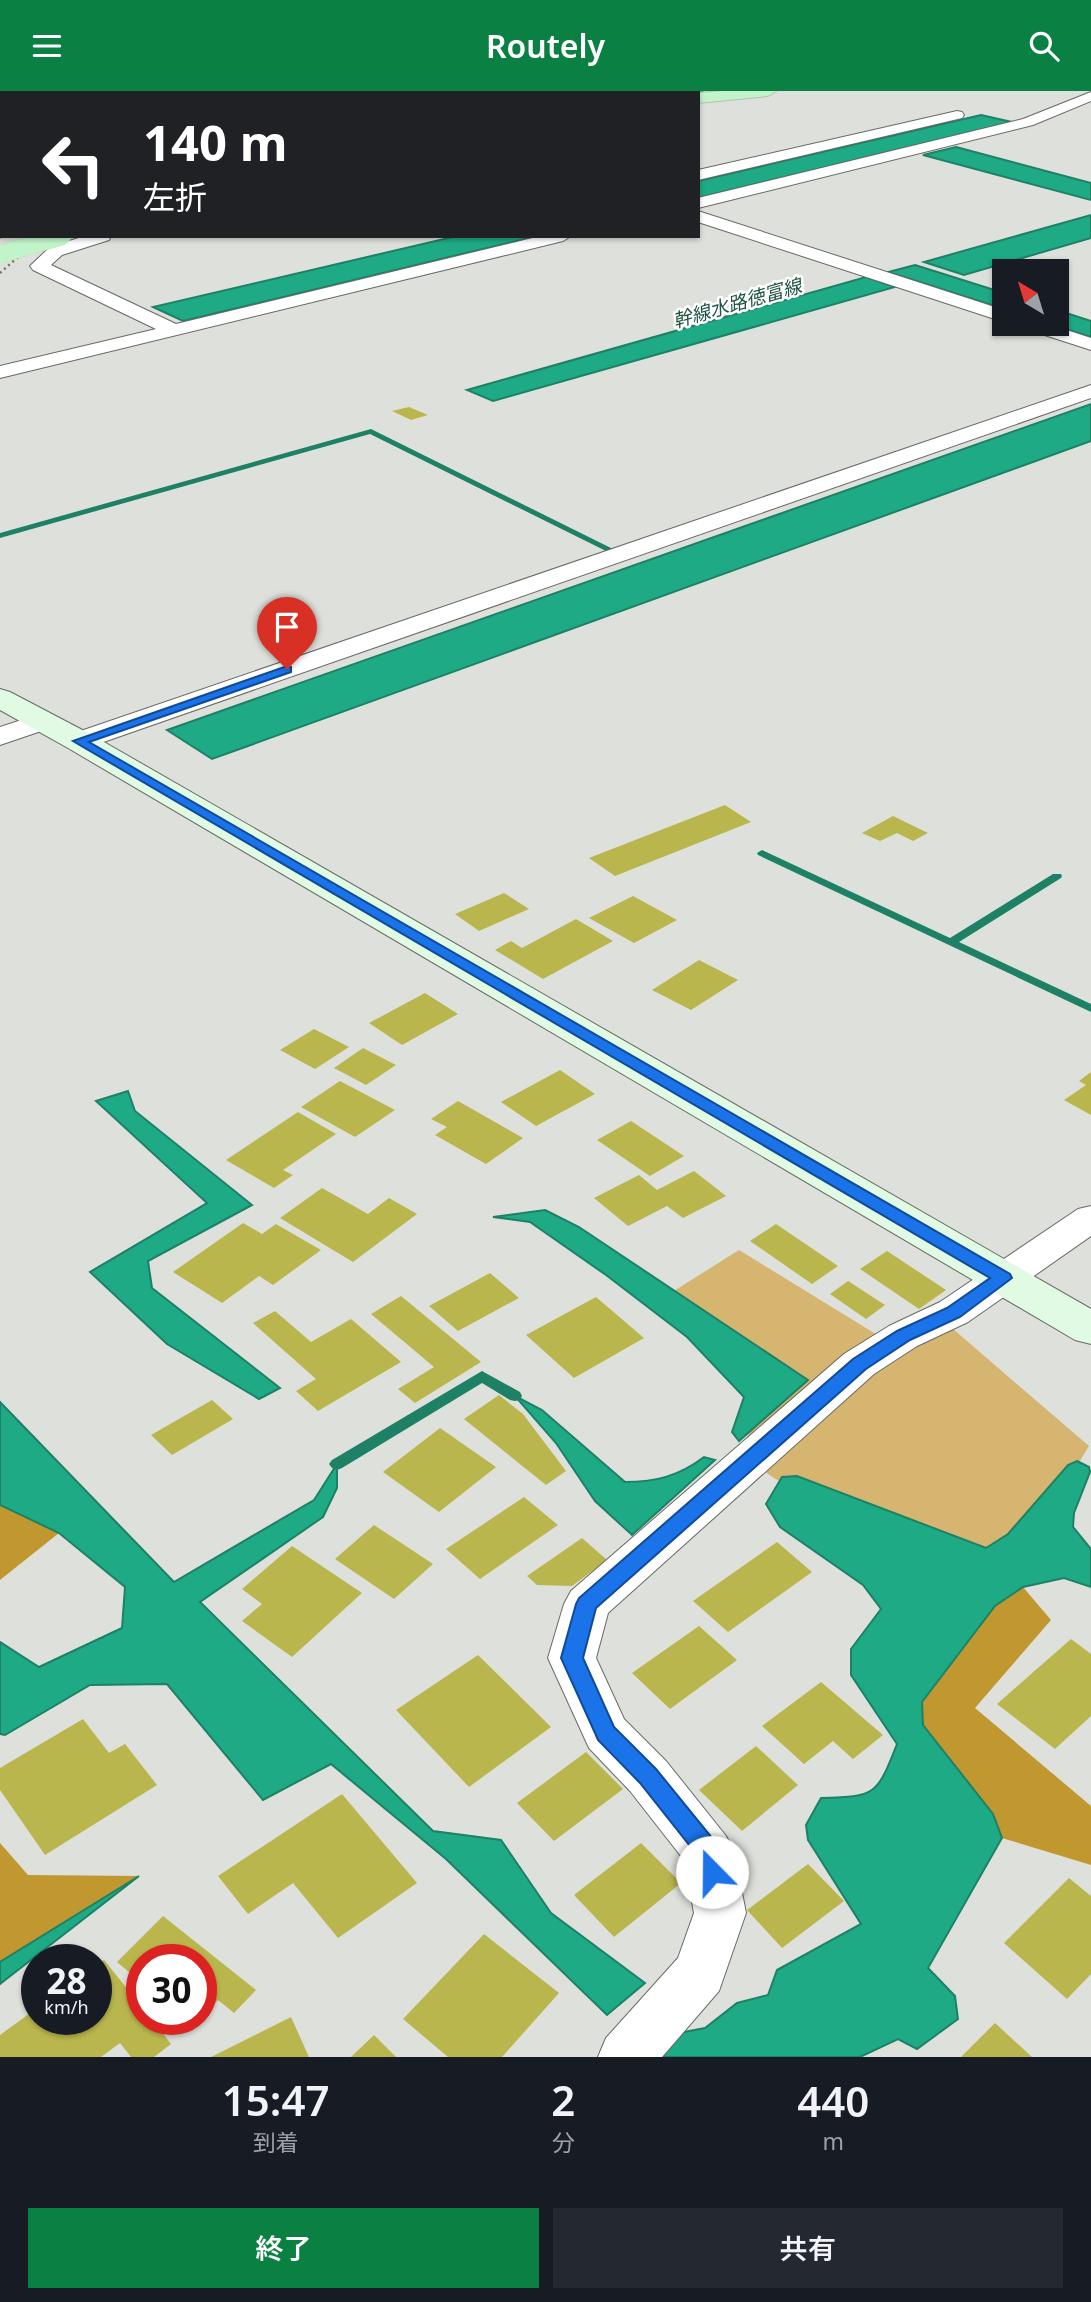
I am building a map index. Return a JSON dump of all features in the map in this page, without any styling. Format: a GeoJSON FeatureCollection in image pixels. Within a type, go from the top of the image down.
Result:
{"type":"FeatureCollection","features":[{"type":"Feature","properties":{"kind":"main road"},"geometry":{"type":"LineString","coordinates":[[700,98],[768,91]]}},
{"type":"Feature","properties":{"kind":"main road"},"geometry":{"type":"LineString","coordinates":[[0,254],[55,238]]}},
{"type":"Feature","properties":{"kind":"street"},"geometry":{"type":"LineString","coordinates":[[700,204],[1028,122],[1091,96]]}},
{"type":"Feature","properties":{"kind":"street"},"geometry":{"type":"LineString","coordinates":[[700,175],[966,113]]}},
{"type":"Feature","properties":{"kind":"street"},"geometry":{"type":"LineString","coordinates":[[990,113],[1028,122]]}},
{"type":"Feature","properties":{"kind":"street"},"geometry":{"type":"LineString","coordinates":[[700,217],[992,312]]}},
{"type":"Feature","properties":{"kind":"street"},"geometry":{"type":"LineString","coordinates":[[97,238],[56,251],[39,266],[174,330]]}},
{"type":"Feature","properties":{"kind":"street"},"geometry":{"type":"LineString","coordinates":[[0,372],[555,238]]}},
{"type":"Feature","properties":{"kind":"street"},"geometry":{"type":"LineString","coordinates":[[1067,336],[1091,344]]}},
{"type":"Feature","properties":{"kind":"street"},"geometry":{"type":"LineString","coordinates":[[79,741],[1091,391]]}},
{"type":"Feature","properties":{"kind":"street"},"geometry":{"type":"LineString","coordinates":[[0,698],[79,741],[1091,1329]]}},
{"type":"Feature","properties":{"kind":"street"},"geometry":{"type":"LineString","coordinates":[[0,737],[43,721]]}},
{"type":"Feature","properties":{"kind":"street"},"geometry":{"type":"LineString","coordinates":[[626,2057],[700,1973],[720,1913],[708,1851],[648,1776],[606,1733],[572,1658],[587,1604],[859,1364],[904,1336],[954,1312],[1091,1218]]}},
{"type":"Feature","properties":{"kind":"shaded area"},"geometry":{"type":"Polygon","coordinates":[[[981,115],[1012,122],[700,198],[700,181],[981,115]]]}},
{"type":"Feature","properties":{"kind":"shaded area"},"geometry":{"type":"Polygon","coordinates":[[[956,147],[1091,183],[1091,200],[923,155],[956,147]]]}},
{"type":"Feature","properties":{"kind":"shaded area"},"geometry":{"type":"Polygon","coordinates":[[[1091,215],[1091,238],[1019,259],[992,259],[992,267],[964,275],[924,262],[1091,215]]]}},
{"type":"Feature","properties":{"kind":"shaded area"},"geometry":{"type":"Polygon","coordinates":[[[448,238],[529,238],[183,321],[153,307],[448,238]]]}},
{"type":"Feature","properties":{"kind":"shaded area"},"geometry":{"type":"Polygon","coordinates":[[[915,265],[992,289],[992,305],[888,272],[915,265]]]}},
{"type":"Feature","properties":{"kind":"shaded area"},"geometry":{"type":"Polygon","coordinates":[[[866,277],[895,287],[493,401],[467,390],[866,277]]]}},
{"type":"Feature","properties":{"kind":"shaded area"},"geometry":{"type":"Polygon","coordinates":[[[1069,314],[1091,321],[1091,337],[1069,330],[1069,314]]]}},
{"type":"Feature","properties":{"kind":"shaded area"},"geometry":{"type":"Polygon","coordinates":[[[1091,404],[1091,441],[212,759],[167,730],[1091,404]]]}},
{"type":"Feature","properties":{"kind":"shaded area"},"geometry":{"type":"Polygon","coordinates":[[[128,1091],[135,1111],[252,1205],[148,1261],[152,1288],[280,1388],[259,1399],[167,1344],[90,1272],[207,1203],[96,1101],[128,1091]]]}},
{"type":"Feature","properties":{"kind":"shaded area"},"geometry":{"type":"Polygon","coordinates":[[[545,1210],[579,1227],[808,1380],[739,1441],[732,1432],[744,1397],[687,1337],[606,1275],[530,1222],[493,1217],[545,1210]]]}},
{"type":"Feature","properties":{"kind":"shaded area"},"geometry":{"type":"Polygon","coordinates":[[[739,1250],[879,1336],[931,1310],[1089,1446],[1031,1542],[938,1585],[739,1455],[773,1380],[666,1296],[739,1250]]]}},
{"type":"Feature","properties":{"kind":"shaded area"},"geometry":{"type":"Polygon","coordinates":[[[515,1396],[542,1410],[625,1482],[667,1477],[704,1457],[715,1460],[632,1535],[595,1501],[556,1443],[515,1396]]]}},
{"type":"Feature","properties":{"kind":"shaded area"},"geometry":{"type":"Polygon","coordinates":[[[0,1402],[174,1582],[314,1500],[337,1464],[337,1488],[323,1517],[200,1602],[433,1831],[501,1840],[551,1913],[645,1983],[607,2015],[446,1859],[331,1764],[263,1800],[167,1684],[90,1685],[5,1735],[0,1734],[0,1642],[39,1667],[122,1628],[125,1587],[59,1533],[0,1505],[0,1402]]]}},
{"type":"Feature","properties":{"kind":"shaded area"},"geometry":{"type":"Polygon","coordinates":[[[1077,1461],[1089,1467],[1090,1472],[1074,1513],[1073,1527],[1091,1549],[1091,1587],[1064,1578],[1023,1587],[995,1606],[922,1702],[923,1725],[993,1814],[1002,1838],[928,1968],[955,1996],[958,2019],[917,2049],[898,2039],[860,2057],[662,2057],[679,2033],[705,2028],[737,2003],[768,1995],[777,1970],[861,1924],[808,1840],[806,1825],[821,1798],[853,1796],[872,1790],[884,1774],[897,1744],[851,1675],[851,1649],[881,1609],[863,1585],[780,1527],[766,1504],[782,1477],[797,1476],[986,1548],[1008,1534],[1068,1465],[1077,1461]]]}},
{"type":"Feature","properties":{"kind":"shaded area"},"geometry":{"type":"Polygon","coordinates":[[[0,1505],[59,1533],[0,1580],[0,1505]]]}},
{"type":"Feature","properties":{"kind":"shaded area"},"geometry":{"type":"Polygon","coordinates":[[[1023,1587],[1051,1620],[975,1708],[1091,1806],[1091,1865],[1002,1838],[992,1814],[923,1725],[922,1702],[995,1606],[1023,1587]]]}},
{"type":"Feature","properties":{"kind":"shaded area"},"geometry":{"type":"Polygon","coordinates":[[[0,1843],[28,1875],[139,1876],[29,1944],[21,1944],[21,1949],[0,1962],[0,1843]]]}},
{"type":"Feature","properties":{"kind":"shaded area"},"geometry":{"type":"Polygon","coordinates":[[[139,1876],[51,1944],[29,1944],[139,1876]]]}},
{"type":"Feature","properties":{"kind":"shaded area"},"geometry":{"type":"Polygon","coordinates":[[[21,1949],[21,1968],[0,1984],[0,1962],[21,1949]]]}},
{"type":"Feature","properties":{"kind":"building"},"geometry":{"type":"Polygon","coordinates":[[[409,407],[428,415],[411,420],[392,411],[409,407]]]}},
{"type":"Feature","properties":{"kind":"building"},"geometry":{"type":"Polygon","coordinates":[[[725,805],[751,822],[615,876],[589,858],[725,805]]]}},
{"type":"Feature","properties":{"kind":"building"},"geometry":{"type":"Polygon","coordinates":[[[893,816],[928,833],[913,841],[897,833],[880,841],[862,833],[893,816]]]}},
{"type":"Feature","properties":{"kind":"building"},"geometry":{"type":"Polygon","coordinates":[[[504,893],[529,909],[479,931],[455,914],[504,893]]]}},
{"type":"Feature","properties":{"kind":"building"},"geometry":{"type":"Polygon","coordinates":[[[633,896],[677,920],[634,943],[589,918],[633,896]]]}},
{"type":"Feature","properties":{"kind":"building"},"geometry":{"type":"Polygon","coordinates":[[[576,919],[613,941],[543,979],[495,950],[511,941],[522,948],[576,919]]]}},
{"type":"Feature","properties":{"kind":"building"},"geometry":{"type":"Polygon","coordinates":[[[699,960],[738,980],[691,1010],[652,990],[699,960]]]}},
{"type":"Feature","properties":{"kind":"building"},"geometry":{"type":"Polygon","coordinates":[[[425,993],[458,1014],[402,1045],[369,1023],[425,993]]]}},
{"type":"Feature","properties":{"kind":"building"},"geometry":{"type":"Polygon","coordinates":[[[314,1029],[349,1047],[315,1069],[280,1050],[314,1029]]]}},
{"type":"Feature","properties":{"kind":"building"},"geometry":{"type":"Polygon","coordinates":[[[363,1048],[396,1065],[366,1085],[334,1068],[363,1048]]]}},
{"type":"Feature","properties":{"kind":"building"},"geometry":{"type":"Polygon","coordinates":[[[560,1070],[595,1094],[536,1126],[501,1102],[560,1070]]]}},
{"type":"Feature","properties":{"kind":"building"},"geometry":{"type":"Polygon","coordinates":[[[1091,1072],[1091,1115],[1064,1100],[1086,1085],[1079,1081],[1091,1072]]]}},
{"type":"Feature","properties":{"kind":"building"},"geometry":{"type":"Polygon","coordinates":[[[340,1081],[395,1110],[355,1137],[301,1107],[340,1081]]]}},
{"type":"Feature","properties":{"kind":"building"},"geometry":{"type":"Polygon","coordinates":[[[458,1101],[523,1138],[486,1164],[435,1135],[447,1127],[431,1119],[458,1101]]]}},
{"type":"Feature","properties":{"kind":"building"},"geometry":{"type":"Polygon","coordinates":[[[298,1112],[336,1134],[283,1170],[293,1175],[274,1188],[226,1160],[298,1112]]]}},
{"type":"Feature","properties":{"kind":"building"},"geometry":{"type":"Polygon","coordinates":[[[631,1121],[684,1156],[650,1176],[597,1140],[631,1121]]]}},
{"type":"Feature","properties":{"kind":"building"},"geometry":{"type":"Polygon","coordinates":[[[694,1171],[726,1196],[683,1218],[667,1206],[628,1226],[594,1198],[639,1175],[657,1190],[694,1171]]]}},
{"type":"Feature","properties":{"kind":"building"},"geometry":{"type":"Polygon","coordinates":[[[322,1188],[368,1214],[389,1198],[417,1214],[353,1262],[280,1218],[322,1188]]]}},
{"type":"Feature","properties":{"kind":"building"},"geometry":{"type":"Polygon","coordinates":[[[243,1223],[262,1234],[276,1224],[321,1250],[273,1285],[259,1276],[222,1303],[173,1272],[243,1223]]]}},
{"type":"Feature","properties":{"kind":"building"},"geometry":{"type":"Polygon","coordinates":[[[776,1224],[838,1266],[812,1284],[750,1241],[776,1224]]]}},
{"type":"Feature","properties":{"kind":"building"},"geometry":{"type":"Polygon","coordinates":[[[887,1251],[946,1290],[919,1309],[860,1269],[887,1251]]]}},
{"type":"Feature","properties":{"kind":"building"},"geometry":{"type":"Polygon","coordinates":[[[490,1273],[519,1298],[458,1331],[429,1306],[490,1273]]]}},
{"type":"Feature","properties":{"kind":"building"},"geometry":{"type":"Polygon","coordinates":[[[848,1281],[885,1305],[866,1319],[830,1294],[848,1281]]]}},
{"type":"Feature","properties":{"kind":"building"},"geometry":{"type":"Polygon","coordinates":[[[401,1296],[481,1362],[415,1403],[398,1389],[434,1367],[371,1314],[401,1296]]]}},
{"type":"Feature","properties":{"kind":"building"},"geometry":{"type":"Polygon","coordinates":[[[596,1297],[644,1338],[574,1378],[526,1335],[596,1297]]]}},
{"type":"Feature","properties":{"kind":"building"},"geometry":{"type":"Polygon","coordinates":[[[275,1311],[311,1342],[351,1319],[401,1362],[318,1411],[296,1391],[316,1379],[253,1323],[275,1311]]]}},
{"type":"Feature","properties":{"kind":"building"},"geometry":{"type":"Polygon","coordinates":[[[499,1395],[523,1414],[566,1471],[546,1485],[464,1419],[499,1395]]]}},
{"type":"Feature","properties":{"kind":"building"},"geometry":{"type":"Polygon","coordinates":[[[212,1400],[233,1419],[172,1455],[151,1435],[212,1400]]]}},
{"type":"Feature","properties":{"kind":"building"},"geometry":{"type":"Polygon","coordinates":[[[440,1428],[496,1467],[439,1512],[383,1472],[440,1428]]]}},
{"type":"Feature","properties":{"kind":"building"},"geometry":{"type":"Polygon","coordinates":[[[524,1497],[558,1525],[480,1579],[446,1549],[524,1497]]]}},
{"type":"Feature","properties":{"kind":"building"},"geometry":{"type":"Polygon","coordinates":[[[374,1525],[433,1564],[394,1599],[335,1559],[374,1525]]]}},
{"type":"Feature","properties":{"kind":"building"},"geometry":{"type":"Polygon","coordinates":[[[582,1538],[607,1560],[572,1586],[537,1585],[527,1576],[582,1538]]]}},
{"type":"Feature","properties":{"kind":"building"},"geometry":{"type":"Polygon","coordinates":[[[777,1542],[812,1572],[728,1632],[693,1601],[777,1542]]]}},
{"type":"Feature","properties":{"kind":"building"},"geometry":{"type":"Polygon","coordinates":[[[292,1546],[362,1593],[292,1657],[242,1621],[262,1604],[242,1589],[292,1546]]]}},
{"type":"Feature","properties":{"kind":"building"},"geometry":{"type":"Polygon","coordinates":[[[699,1626],[737,1660],[670,1709],[632,1673],[699,1626]]]}},
{"type":"Feature","properties":{"kind":"building"},"geometry":{"type":"Polygon","coordinates":[[[1071,1639],[1091,1654],[1091,1716],[1055,1749],[997,1704],[1071,1639]]]}},
{"type":"Feature","properties":{"kind":"building"},"geometry":{"type":"Polygon","coordinates":[[[478,1655],[551,1727],[469,1787],[396,1710],[478,1655]]]}},
{"type":"Feature","properties":{"kind":"building"},"geometry":{"type":"Polygon","coordinates":[[[821,1682],[883,1735],[853,1759],[833,1741],[804,1764],[762,1726],[821,1682]]]}},
{"type":"Feature","properties":{"kind":"building"},"geometry":{"type":"Polygon","coordinates":[[[83,1719],[109,1753],[125,1744],[157,1785],[45,1855],[0,1790],[0,1768],[83,1719]]]}},
{"type":"Feature","properties":{"kind":"building"},"geometry":{"type":"Polygon","coordinates":[[[756,1746],[798,1785],[742,1831],[699,1790],[756,1746]]]}},
{"type":"Feature","properties":{"kind":"building"},"geometry":{"type":"Polygon","coordinates":[[[586,1752],[623,1789],[554,1841],[517,1803],[586,1752]]]}},
{"type":"Feature","properties":{"kind":"building"},"geometry":{"type":"Polygon","coordinates":[[[342,1794],[417,1883],[338,1938],[293,1883],[248,1914],[218,1876],[342,1794]]]}},
{"type":"Feature","properties":{"kind":"building"},"geometry":{"type":"Polygon","coordinates":[[[641,1843],[681,1883],[614,1937],[574,1895],[641,1843]]]}},
{"type":"Feature","properties":{"kind":"building"},"geometry":{"type":"Polygon","coordinates":[[[808,1864],[844,1901],[782,1948],[747,1910],[808,1864]]]}},
{"type":"Feature","properties":{"kind":"building"},"geometry":{"type":"Polygon","coordinates":[[[1069,1878],[1091,1896],[1091,1974],[1067,1999],[1004,1943],[1069,1878]]]}},
{"type":"Feature","properties":{"kind":"building"},"geometry":{"type":"Polygon","coordinates":[[[163,1916],[198,1944],[135,1944],[163,1916]]]}},
{"type":"Feature","properties":{"kind":"building"},"geometry":{"type":"Polygon","coordinates":[[[484,1934],[559,1993],[502,2057],[448,2057],[403,2019],[484,1934]]]}},
{"type":"Feature","properties":{"kind":"building"},"geometry":{"type":"Polygon","coordinates":[[[126,1953],[126,1970],[117,1962],[126,1953]]]}},
{"type":"Feature","properties":{"kind":"building"},"geometry":{"type":"Polygon","coordinates":[[[217,1959],[256,1990],[234,2013],[218,2000],[217,1959]]]}},
{"type":"Feature","properties":{"kind":"building"},"geometry":{"type":"Polygon","coordinates":[[[112,1970],[126,1987],[126,2035],[164,2035],[171,2044],[154,2057],[131,2057],[120,2043],[101,2057],[0,2057],[0,2035],[21,2020],[21,2035],[112,2035],[112,1970]]]}},
{"type":"Feature","properties":{"kind":"building"},"geometry":{"type":"Polygon","coordinates":[[[291,2017],[309,2057],[211,2057],[291,2017]]]}},
{"type":"Feature","properties":{"kind":"building"},"geometry":{"type":"Polygon","coordinates":[[[995,2023],[1032,2057],[961,2057],[995,2023]]]}},
{"type":"Feature","properties":{"kind":"building"},"geometry":{"type":"Polygon","coordinates":[[[374,2035],[396,2057],[351,2057],[374,2035]]]}},
{"type":"Feature","properties":{"kind":"waterway"},"geometry":{"type":"LineString","coordinates":[[0,536],[371,431],[609,549]]}},
{"type":"Feature","properties":{"kind":"waterway"},"geometry":{"type":"LineString","coordinates":[[762,853],[1091,1008]]}},
{"type":"Feature","properties":{"kind":"waterway"},"geometry":{"type":"LineString","coordinates":[[951,942],[1057,876]]}},
{"type":"Feature","properties":{"kind":"waterway"},"geometry":{"type":"LineString","coordinates":[[337,1464],[482,1376],[515,1396]]}},
{"type":"Feature","properties":{"kind":"railway"},"geometry":{"type":"LineString","coordinates":[[0,273],[40,238]]}},
{"type":"Feature","properties":{"kind":"route"},"geometry":{"type":"LineString","coordinates":[[287,669],[79,741],[1003,1278],[954,1312],[904,1336],[859,1364],[587,1604],[572,1658],[606,1733],[648,1776],[708,1851],[712,1872]]}},
{"type":"Feature","properties":{"kind":"water label","name":"幹線水路徳富線"},"geometry":{"type":"Point","coordinates":[737,303]}}]}
